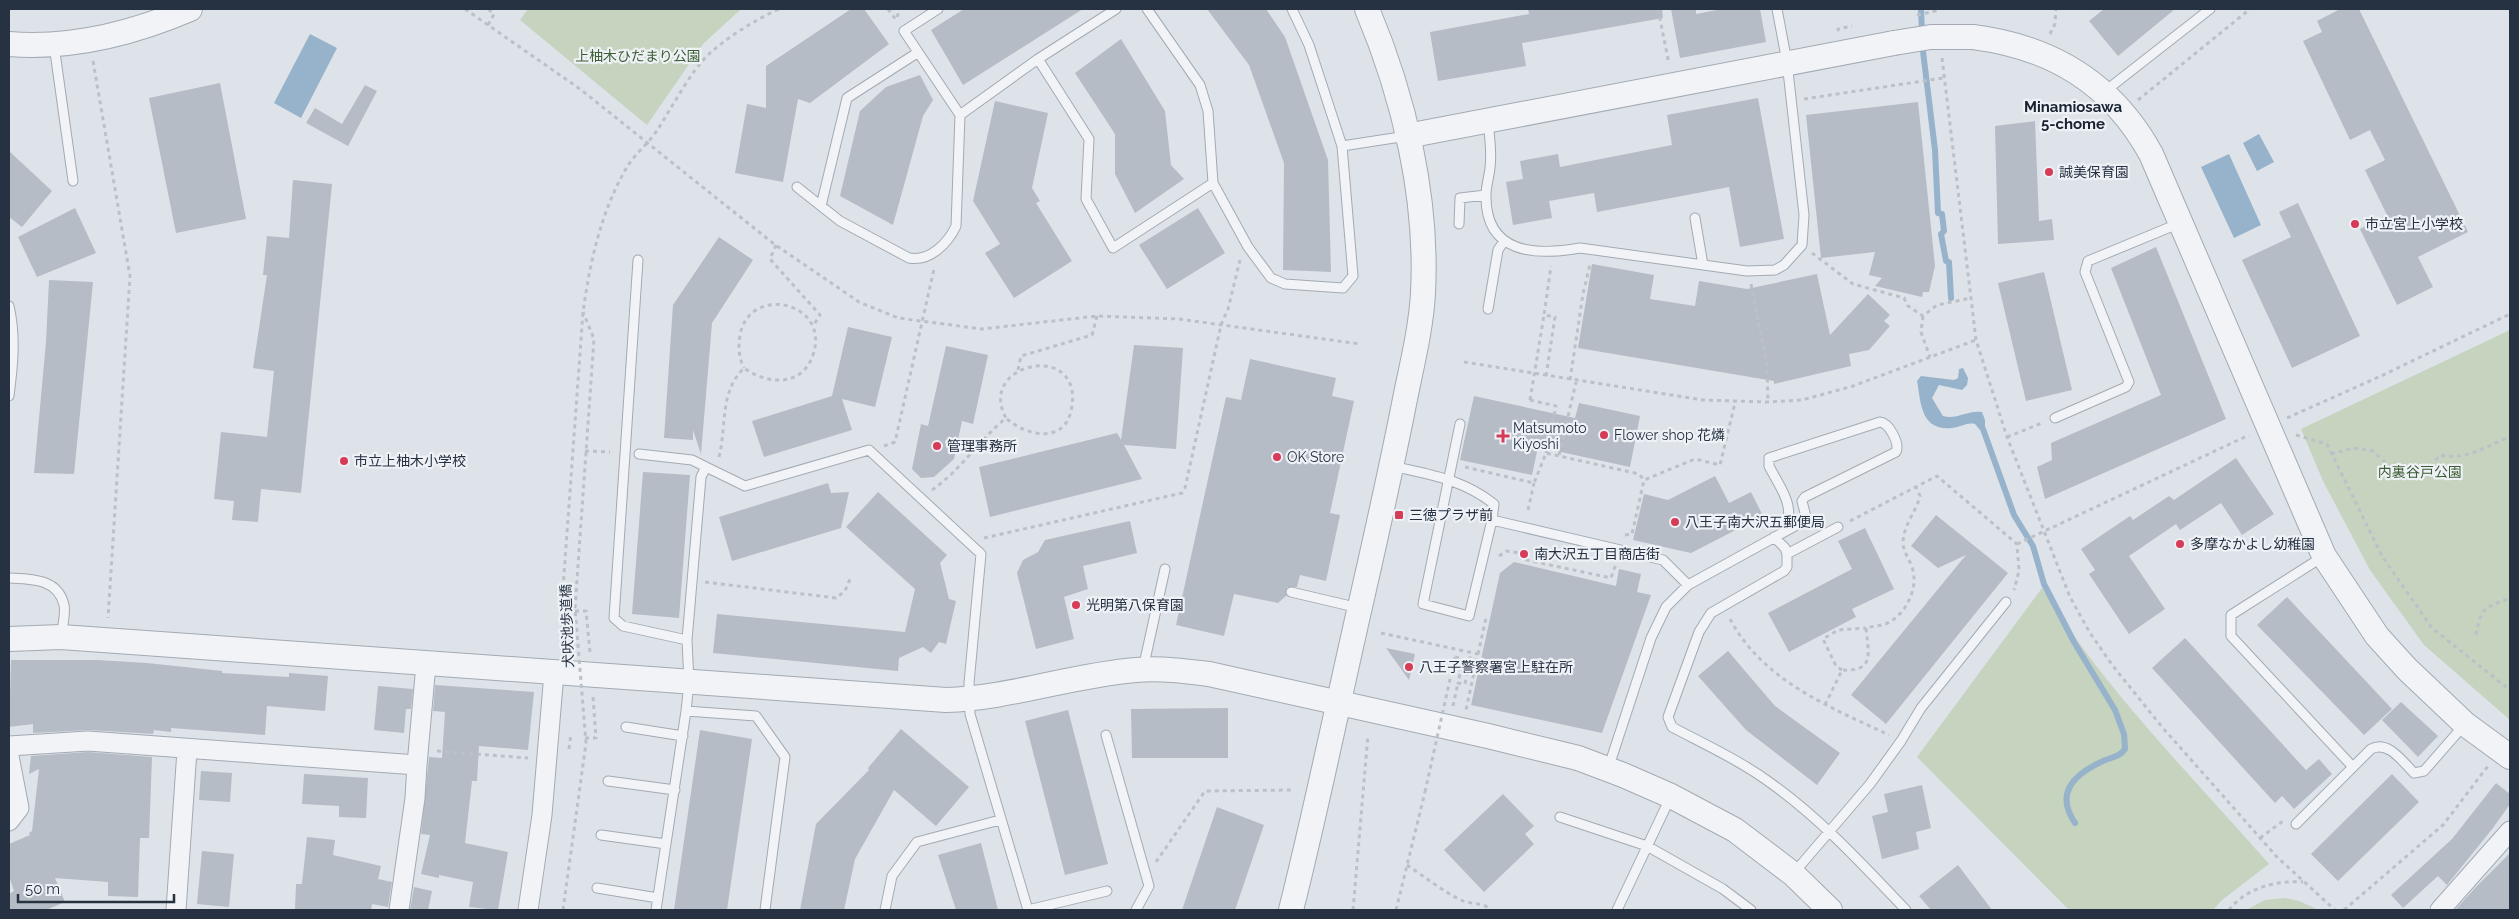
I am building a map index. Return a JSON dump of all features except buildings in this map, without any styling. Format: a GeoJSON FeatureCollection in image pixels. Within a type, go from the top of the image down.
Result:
{"type":"FeatureCollection","features":[{"type":"Feature","properties":{"kind":"street"},"geometry":{"type":"LineString","coordinates":[[9,44],[54,44],[113,35],[166,19],[190,9]]}},
{"type":"Feature","properties":{"kind":"street"},"geometry":{"type":"LineString","coordinates":[[1291,910],[1392,466],[1417,337],[1423,294],[1422,236],[1407,136],[1386,53],[1367,9]]}},
{"type":"Feature","properties":{"kind":"street"},"geometry":{"type":"LineString","coordinates":[[1407,136],[1931,36],[1972,36],[2033,49],[2075,70],[2104,92],[2123,112],[2140,134],[2151,154],[2324,556],[2377,636],[2407,669],[2465,724],[2505,753]]}},
{"type":"Feature","properties":{"kind":"street"},"geometry":{"type":"LineString","coordinates":[[9,639],[61,637],[426,664],[558,665],[689,683],[859,696],[970,699],[1110,673],[1173,669],[1209,674],[1569,756],[1608,769],[1671,796],[1735,830],[1793,874],[1830,910]]}},
{"type":"Feature","properties":{"kind":"street"},"geometry":{"type":"LineString","coordinates":[[399,910],[415,798],[426,664]]}},
{"type":"Feature","properties":{"kind":"street"},"geometry":{"type":"LineString","coordinates":[[528,910],[542,815],[558,665]]}},
{"type":"Feature","properties":{"kind":"street"},"geometry":{"type":"LineString","coordinates":[[9,746],[88,742],[187,750],[418,758]]}},
{"type":"Feature","properties":{"kind":"street"},"geometry":{"type":"LineString","coordinates":[[176,910],[187,750]]}},
{"type":"Feature","properties":{"kind":"street"},"geometry":{"type":"LineString","coordinates":[[9,756],[19,808],[9,821]]}},
{"type":"Feature","properties":{"kind":"street"},"geometry":{"type":"LineString","coordinates":[[2440,910],[2510,831]]}},
{"type":"Feature","properties":{"kind":"lane"},"geometry":{"type":"LineString","coordinates":[[797,187],[840,221],[909,258],[925,258],[950,239],[956,226],[960,114],[917,53],[904,31],[938,9]]}},
{"type":"Feature","properties":{"kind":"lane"},"geometry":{"type":"LineString","coordinates":[[960,114],[1038,58],[1116,9]]}},
{"type":"Feature","properties":{"kind":"lane"},"geometry":{"type":"LineString","coordinates":[[1147,9],[1200,85],[1208,111],[1213,183],[1248,247],[1271,278],[1285,284],[1343,288],[1353,276],[1342,146],[1312,53],[1292,9]]}},
{"type":"Feature","properties":{"kind":"lane"},"geometry":{"type":"LineString","coordinates":[[1487,120],[1491,154],[1486,195],[1489,218],[1496,232],[1504,241],[1528,252],[1553,252],[1580,248],[1748,271],[1774,270],[1784,265],[1802,245],[1804,216],[1787,62],[1777,9]]}},
{"type":"Feature","properties":{"kind":"lane"},"geometry":{"type":"LineString","coordinates":[[2104,92],[2210,9]]}},
{"type":"Feature","properties":{"kind":"lane"},"geometry":{"type":"LineString","coordinates":[[54,44],[73,181]]}},
{"type":"Feature","properties":{"kind":"lane"},"geometry":{"type":"LineString","coordinates":[[821,206],[847,98],[917,53]]}},
{"type":"Feature","properties":{"kind":"lane"},"geometry":{"type":"LineString","coordinates":[[1038,58],[1089,139],[1086,199],[1113,248],[1213,183]]}},
{"type":"Feature","properties":{"kind":"lane"},"geometry":{"type":"LineString","coordinates":[[1342,146],[1407,136]]}},
{"type":"Feature","properties":{"kind":"lane"},"geometry":{"type":"LineString","coordinates":[[1459,224],[1460,198],[1486,195]]}},
{"type":"Feature","properties":{"kind":"lane"},"geometry":{"type":"LineString","coordinates":[[1695,218],[1703,265]]}},
{"type":"Feature","properties":{"kind":"lane"},"geometry":{"type":"LineString","coordinates":[[2055,418],[2126,388],[2129,382],[2085,272],[2088,261],[2180,223]]}},
{"type":"Feature","properties":{"kind":"lane"},"geometry":{"type":"LineString","coordinates":[[1488,308],[1498,250],[1504,241]]}},
{"type":"Feature","properties":{"kind":"lane"},"geometry":{"type":"LineString","coordinates":[[638,260],[614,618],[623,626],[688,640]]}},
{"type":"Feature","properties":{"kind":"lane"},"geometry":{"type":"LineString","coordinates":[[9,306],[14,330],[14,354],[9,396]]}},
{"type":"Feature","properties":{"kind":"lane"},"geometry":{"type":"LineString","coordinates":[[1608,769],[1651,638],[1666,608],[1688,585],[1786,529],[1800,523],[1806,517],[1802,501],[1805,497],[1896,452],[1898,446],[1887,425],[1880,422],[1769,458],[1769,466],[1790,508],[1791,516],[1786,529]]}},
{"type":"Feature","properties":{"kind":"lane"},"geometry":{"type":"LineString","coordinates":[[1392,466],[1450,479],[1466,485],[1494,504],[1492,520],[1469,616],[1423,604],[1450,479],[1460,424]]}},
{"type":"Feature","properties":{"kind":"lane"},"geometry":{"type":"LineString","coordinates":[[639,454],[692,460],[745,486],[869,450],[921,497],[981,554],[970,714],[1028,910],[1107,891]]}},
{"type":"Feature","properties":{"kind":"lane"},"geometry":{"type":"LineString","coordinates":[[656,910],[686,711],[689,683],[688,640],[692,580],[701,477],[706,467]]}},
{"type":"Feature","properties":{"kind":"lane"},"geometry":{"type":"LineString","coordinates":[[1492,520],[1663,560],[1688,585]]}},
{"type":"Feature","properties":{"kind":"lane"},"geometry":{"type":"LineString","coordinates":[[1787,554],[1838,527]]}},
{"type":"Feature","properties":{"kind":"lane"},"geometry":{"type":"LineString","coordinates":[[1774,537],[1785,548],[1787,567],[1784,571],[1711,613],[1699,632],[1668,717],[1672,727],[1731,757],[1772,784],[1831,832],[1906,910]]}},
{"type":"Feature","properties":{"kind":"lane"},"geometry":{"type":"LineString","coordinates":[[2324,556],[2231,615],[2231,636],[2352,766]]}},
{"type":"Feature","properties":{"kind":"lane"},"geometry":{"type":"LineString","coordinates":[[1143,670],[1165,569]]}},
{"type":"Feature","properties":{"kind":"lane"},"geometry":{"type":"LineString","coordinates":[[9,578],[41,580],[55,588],[64,605],[61,637]]}},
{"type":"Feature","properties":{"kind":"lane"},"geometry":{"type":"LineString","coordinates":[[1291,592],[1359,608]]}},
{"type":"Feature","properties":{"kind":"lane"},"geometry":{"type":"LineString","coordinates":[[1793,874],[1831,832],[1870,784],[1901,741],[1920,708],[2006,602]]}},
{"type":"Feature","properties":{"kind":"lane"},"geometry":{"type":"LineString","coordinates":[[686,711],[756,716],[785,756],[765,910]]}},
{"type":"Feature","properties":{"kind":"lane"},"geometry":{"type":"LineString","coordinates":[[2296,824],[2352,766],[2377,746],[2388,749],[2414,772],[2424,771],[2465,724]]}},
{"type":"Feature","properties":{"kind":"lane"},"geometry":{"type":"LineString","coordinates":[[626,727],[683,736]]}},
{"type":"Feature","properties":{"kind":"lane"},"geometry":{"type":"LineString","coordinates":[[1106,735],[1149,886],[1136,910]]}},
{"type":"Feature","properties":{"kind":"lane"},"geometry":{"type":"LineString","coordinates":[[608,781],[675,790]]}},
{"type":"Feature","properties":{"kind":"lane"},"geometry":{"type":"LineString","coordinates":[[1617,910],[1671,796]]}},
{"type":"Feature","properties":{"kind":"lane"},"geometry":{"type":"LineString","coordinates":[[1560,817],[1647,846],[1723,889],[1751,910]]}},
{"type":"Feature","properties":{"kind":"lane"},"geometry":{"type":"LineString","coordinates":[[885,910],[892,876],[916,842],[1000,820]]}},
{"type":"Feature","properties":{"kind":"lane"},"geometry":{"type":"LineString","coordinates":[[601,835],[666,844]]}},
{"type":"Feature","properties":{"kind":"lane"},"geometry":{"type":"LineString","coordinates":[[597,888],[658,898]]}},
{"type":"Feature","properties":{"kind":"path"},"geometry":{"type":"LineString","coordinates":[[465,9],[580,89],[776,245],[859,302],[898,318],[922,323],[982,329],[1097,316],[1179,319],[1360,344]]}},
{"type":"Feature","properties":{"kind":"path"},"geometry":{"type":"LineString","coordinates":[[488,9],[494,14],[488,26]]}},
{"type":"Feature","properties":{"kind":"path"},"geometry":{"type":"LineString","coordinates":[[558,665],[583,312],[588,274],[598,236],[613,196],[628,166],[648,144],[708,55],[757,19],[779,9]]}},
{"type":"Feature","properties":{"kind":"path"},"geometry":{"type":"LineString","coordinates":[[1658,9],[1670,70]]}},
{"type":"Feature","properties":{"kind":"path"},"geometry":{"type":"LineString","coordinates":[[1915,15],[1940,9],[1940,20]]}},
{"type":"Feature","properties":{"kind":"path"},"geometry":{"type":"LineString","coordinates":[[2048,38],[2055,24],[2056,9]]}},
{"type":"Feature","properties":{"kind":"path"},"geometry":{"type":"LineString","coordinates":[[2123,112],[2250,9]]}},
{"type":"Feature","properties":{"kind":"path"},"geometry":{"type":"LineString","coordinates":[[1942,49],[1976,340],[2007,437],[2070,597],[2090,633],[2112,666],[2162,727],[2260,838],[2303,882],[2335,910]]}},
{"type":"Feature","properties":{"kind":"path"},"geometry":{"type":"LineString","coordinates":[[92,58],[130,276],[108,624]]}},
{"type":"Feature","properties":{"kind":"path"},"geometry":{"type":"LineString","coordinates":[[1791,101],[1944,78]]}},
{"type":"Feature","properties":{"kind":"path"},"geometry":{"type":"LineString","coordinates":[[776,245],[770,259],[820,315],[813,326]]}},
{"type":"Feature","properties":{"kind":"path"},"geometry":{"type":"LineString","coordinates":[[1570,380],[1592,249]]}},
{"type":"Feature","properties":{"kind":"path"},"geometry":{"type":"LineString","coordinates":[[1825,264],[1853,284],[1904,298],[1908,306],[1923,316]]}},
{"type":"Feature","properties":{"kind":"path"},"geometry":{"type":"LineString","coordinates":[[986,537],[1182,493],[1185,488],[1221,325],[1228,310],[1237,265]]}},
{"type":"Feature","properties":{"kind":"path"},"geometry":{"type":"LineString","coordinates":[[1748,271],[1767,366],[1768,402]]}},
{"type":"Feature","properties":{"kind":"path"},"geometry":{"type":"LineString","coordinates":[[895,442],[934,272]]}},
{"type":"Feature","properties":{"kind":"path"},"geometry":{"type":"LineString","coordinates":[[1528,510],[1534,483],[1546,453],[1556,406],[1530,400],[1550,275]]}},
{"type":"Feature","properties":{"kind":"path"},"geometry":{"type":"LineString","coordinates":[[1930,357],[1921,332],[1923,316],[1937,305],[1971,298]]}},
{"type":"Feature","properties":{"kind":"path"},"geometry":{"type":"LineString","coordinates":[[778,304],[792,307],[805,314],[813,326],[815,340],[813,354],[808,364],[796,377],[783,381],[770,381],[758,377],[744,368],[739,354],[740,332],[744,323],[756,309],[778,304]]}},
{"type":"Feature","properties":{"kind":"path","name":"犬吠池歩道橋"},"geometry":{"type":"LineString","coordinates":[[563,910],[585,738],[575,611],[594,339],[583,312]]}},
{"type":"Feature","properties":{"kind":"path"},"geometry":{"type":"LineString","coordinates":[[2017,544],[2269,430],[2510,314]]}},
{"type":"Feature","properties":{"kind":"path"},"geometry":{"type":"LineString","coordinates":[[1544,315],[1555,316],[1546,376]]}},
{"type":"Feature","properties":{"kind":"path"},"geometry":{"type":"LineString","coordinates":[[1018,370],[1031,365],[1043,365],[1058,370],[1063,374],[1073,388],[1070,415],[1062,427],[1053,432],[1041,434],[1023,430],[1006,418],[1002,406],[1003,389],[1018,370],[1021,356],[1092,335],[1097,316]]}},
{"type":"Feature","properties":{"kind":"path"},"geometry":{"type":"LineString","coordinates":[[1464,362],[1576,382],[1735,402],[1768,402],[1802,400],[1853,386],[1976,340]]}},
{"type":"Feature","properties":{"kind":"path"},"geometry":{"type":"LineString","coordinates":[[706,467],[719,457],[727,395],[734,379],[744,368]]}},
{"type":"Feature","properties":{"kind":"path"},"geometry":{"type":"LineString","coordinates":[[1559,455],[1576,382]]}},
{"type":"Feature","properties":{"kind":"path"},"geometry":{"type":"LineString","coordinates":[[1644,480],[1695,458],[1720,465],[1735,402]]}},
{"type":"Feature","properties":{"kind":"path"},"geometry":{"type":"LineString","coordinates":[[921,497],[957,470],[990,431],[1006,418]]}},
{"type":"Feature","properties":{"kind":"path"},"geometry":{"type":"LineString","coordinates":[[2007,437],[2055,418]]}},
{"type":"Feature","properties":{"kind":"path"},"geometry":{"type":"LineString","coordinates":[[2269,430],[2285,432],[2326,444],[2382,556],[2432,628],[2510,690]]}},
{"type":"Feature","properties":{"kind":"path"},"geometry":{"type":"LineString","coordinates":[[2331,454],[2353,448],[2373,451],[2391,468],[2409,477],[2429,468],[2440,455],[2454,458],[2469,456],[2510,437]]}},
{"type":"Feature","properties":{"kind":"path"},"geometry":{"type":"LineString","coordinates":[[585,451],[613,452]]}},
{"type":"Feature","properties":{"kind":"path"},"geometry":{"type":"LineString","coordinates":[[1546,453],[1638,474],[1644,480]]}},
{"type":"Feature","properties":{"kind":"path"},"geometry":{"type":"LineString","coordinates":[[1462,466],[1534,483]]}},
{"type":"Feature","properties":{"kind":"path"},"geometry":{"type":"LineString","coordinates":[[1838,527],[1937,476],[2017,544],[2019,570],[2016,587],[2006,602]]}},
{"type":"Feature","properties":{"kind":"path"},"geometry":{"type":"LineString","coordinates":[[1622,535],[1632,534],[1644,480]]}},
{"type":"Feature","properties":{"kind":"path"},"geometry":{"type":"LineString","coordinates":[[1866,628],[1869,656],[1867,663],[1860,668],[1842,670],[1836,666],[1823,639],[1838,630],[1882,625],[1894,619],[1901,613],[1912,594],[1914,586],[1913,568],[1903,546],[1904,531],[1920,496],[1916,487]]}},
{"type":"Feature","properties":{"kind":"path"},"geometry":{"type":"LineString","coordinates":[[1498,564],[1500,555],[1507,551],[1519,553],[1522,559],[1611,578],[1616,564]]}},
{"type":"Feature","properties":{"kind":"path"},"geometry":{"type":"LineString","coordinates":[[692,580],[836,598],[845,591],[850,579]]}},
{"type":"Feature","properties":{"kind":"path"},"geometry":{"type":"LineString","coordinates":[[2476,636],[2479,615],[2489,606],[2510,598]]}},
{"type":"Feature","properties":{"kind":"path"},"geometry":{"type":"LineString","coordinates":[[1465,713],[1488,609]]}},
{"type":"Feature","properties":{"kind":"path"},"geometry":{"type":"LineString","coordinates":[[575,611],[586,612],[591,660]]}},
{"type":"Feature","properties":{"kind":"path"},"geometry":{"type":"LineString","coordinates":[[1732,624],[1754,654],[1771,670],[1825,704],[1901,741]]}},
{"type":"Feature","properties":{"kind":"path"},"geometry":{"type":"LineString","coordinates":[[1381,633],[1478,654]]}},
{"type":"Feature","properties":{"kind":"path"},"geometry":{"type":"LineString","coordinates":[[1458,683],[1465,684],[1471,653]]}},
{"type":"Feature","properties":{"kind":"path"},"geometry":{"type":"LineString","coordinates":[[1396,910],[1455,657],[1463,659],[1452,710]]}},
{"type":"Feature","properties":{"kind":"path"},"geometry":{"type":"LineString","coordinates":[[1825,704],[1842,670]]}},
{"type":"Feature","properties":{"kind":"path"},"geometry":{"type":"LineString","coordinates":[[585,738],[596,738],[592,691]]}},
{"type":"Feature","properties":{"kind":"path"},"geometry":{"type":"LineString","coordinates":[[1353,910],[1368,735]]}},
{"type":"Feature","properties":{"kind":"path"},"geometry":{"type":"LineString","coordinates":[[2344,910],[2443,825],[2505,753]]}},
{"type":"Feature","properties":{"kind":"path"},"geometry":{"type":"LineString","coordinates":[[418,758],[547,760]]}},
{"type":"Feature","properties":{"kind":"path"},"geometry":{"type":"LineString","coordinates":[[1146,877],[1205,791],[1293,790]]}},
{"type":"Feature","properties":{"kind":"path"},"geometry":{"type":"LineString","coordinates":[[2260,838],[2281,820],[2296,824]]}},
{"type":"Feature","properties":{"kind":"path"},"geometry":{"type":"LineString","coordinates":[[1407,865],[1449,894],[1464,902],[1488,906],[1491,910]]}},
{"type":"Feature","properties":{"kind":"path"},"geometry":{"type":"LineString","coordinates":[[2229,910],[2246,894],[2271,884],[2303,882]]}},
{"type":"Feature","properties":{"kind":"green space","name":"上柚木ひだまり公園"},"geometry":{"type":"Polygon","coordinates":[[[528,9],[740,10],[703,44],[647,125],[520,20],[528,9]]]}},
{"type":"Feature","properties":{"kind":"green space","name":"内裏谷戸公園"},"geometry":{"type":"Polygon","coordinates":[[[2510,330],[2510,720],[2424,645],[2370,570],[2323,481],[2301,429],[2510,330]]]}},
{"type":"Feature","properties":{"kind":"green space"},"geometry":{"type":"Polygon","coordinates":[[[2042,588],[2066,625],[2121,696],[2269,864],[2222,900],[2213,910],[2069,910],[1917,757],[2042,588]]]}},
{"type":"Feature","properties":{"kind":"green space"},"geometry":{"type":"Polygon","coordinates":[[[2285,898],[2299,901],[2319,910],[2246,910],[2265,900],[2285,898]]]}},
{"type":"Feature","properties":{"kind":"water"},"geometry":{"type":"Polygon","coordinates":[[[310,34],[337,48],[301,118],[274,103],[310,34]]]}},
{"type":"Feature","properties":{"kind":"water"},"geometry":{"type":"Polygon","coordinates":[[[2259,134],[2274,162],[2257,171],[2243,143],[2259,134]]]}},
{"type":"Feature","properties":{"kind":"water"},"geometry":{"type":"Polygon","coordinates":[[[2229,154],[2261,225],[2234,238],[2201,167],[2229,154]]]}},
{"type":"Feature","properties":{"kind":"water"},"geometry":{"type":"Polygon","coordinates":[[[1963,368],[1968,378],[1967,385],[1962,390],[1939,385],[1932,398],[1943,416],[1953,417],[1972,412],[1982,412],[1985,428],[1980,430],[1975,424],[1941,428],[1928,420],[1921,406],[1917,381],[1921,376],[1954,380],[1958,378],[1959,369],[1963,368]]]}},
{"type":"Feature","properties":{"kind":"waterway"},"geometry":{"type":"LineString","coordinates":[[1921,9],[1922,33]]}},
{"type":"Feature","properties":{"kind":"waterway"},"geometry":{"type":"LineString","coordinates":[[1922,43],[1935,150],[1938,213],[1942,214],[1944,231],[1941,234],[1946,261],[1949,262],[1951,298]]}},
{"type":"Feature","properties":{"kind":"waterway"},"geometry":{"type":"LineString","coordinates":[[1983,429],[2014,515],[2033,546],[2044,584],[2074,642],[2115,710],[2124,734],[2125,749],[2123,752],[2091,767],[2075,779],[2070,786],[2067,794],[2067,803],[2069,813],[2075,823]]}},
{"type":"Feature","properties":{"kind":"place","name":"誠美保育園"},"geometry":{"type":"Point","coordinates":[2049,172]}},
{"type":"Feature","properties":{"kind":"place","name":"市立宮上小学校"},"geometry":{"type":"Point","coordinates":[2355,224]}},
{"type":"Feature","properties":{"kind":"place","name":"Flower shop 花燐"},"geometry":{"type":"Point","coordinates":[1604,435]}},
{"type":"Feature","properties":{"kind":"place","name":"Matsumoto Kiyoshi"},"geometry":{"type":"Point","coordinates":[1503,436]}},
{"type":"Feature","properties":{"kind":"place","name":"管理事務所"},"geometry":{"type":"Point","coordinates":[937,446]}},
{"type":"Feature","properties":{"kind":"place","name":"OK Store"},"geometry":{"type":"Point","coordinates":[1277,457]}},
{"type":"Feature","properties":{"kind":"place","name":"市立上柚木小学校"},"geometry":{"type":"Point","coordinates":[344,461]}},
{"type":"Feature","properties":{"kind":"place","name":"三徳プラザ前"},"geometry":{"type":"Point","coordinates":[1399,515]}},
{"type":"Feature","properties":{"kind":"place","name":"八王子南大沢五郵便局"},"geometry":{"type":"Point","coordinates":[1675,522]}},
{"type":"Feature","properties":{"kind":"place","name":"多摩なかよし幼稚園"},"geometry":{"type":"Point","coordinates":[2180,544]}},
{"type":"Feature","properties":{"kind":"place","name":"南大沢五丁目商店街"},"geometry":{"type":"Point","coordinates":[1524,554]}},
{"type":"Feature","properties":{"kind":"place","name":"光明第八保育園"},"geometry":{"type":"Point","coordinates":[1076,605]}},
{"type":"Feature","properties":{"kind":"place","name":"八王子警察署宮上駐在所"},"geometry":{"type":"Point","coordinates":[1409,667]}},
{"type":"Feature","properties":{"kind":"district","name":"Minamiosawa 5-chome"},"geometry":{"type":"Point","coordinates":[2073,116]}}]}
